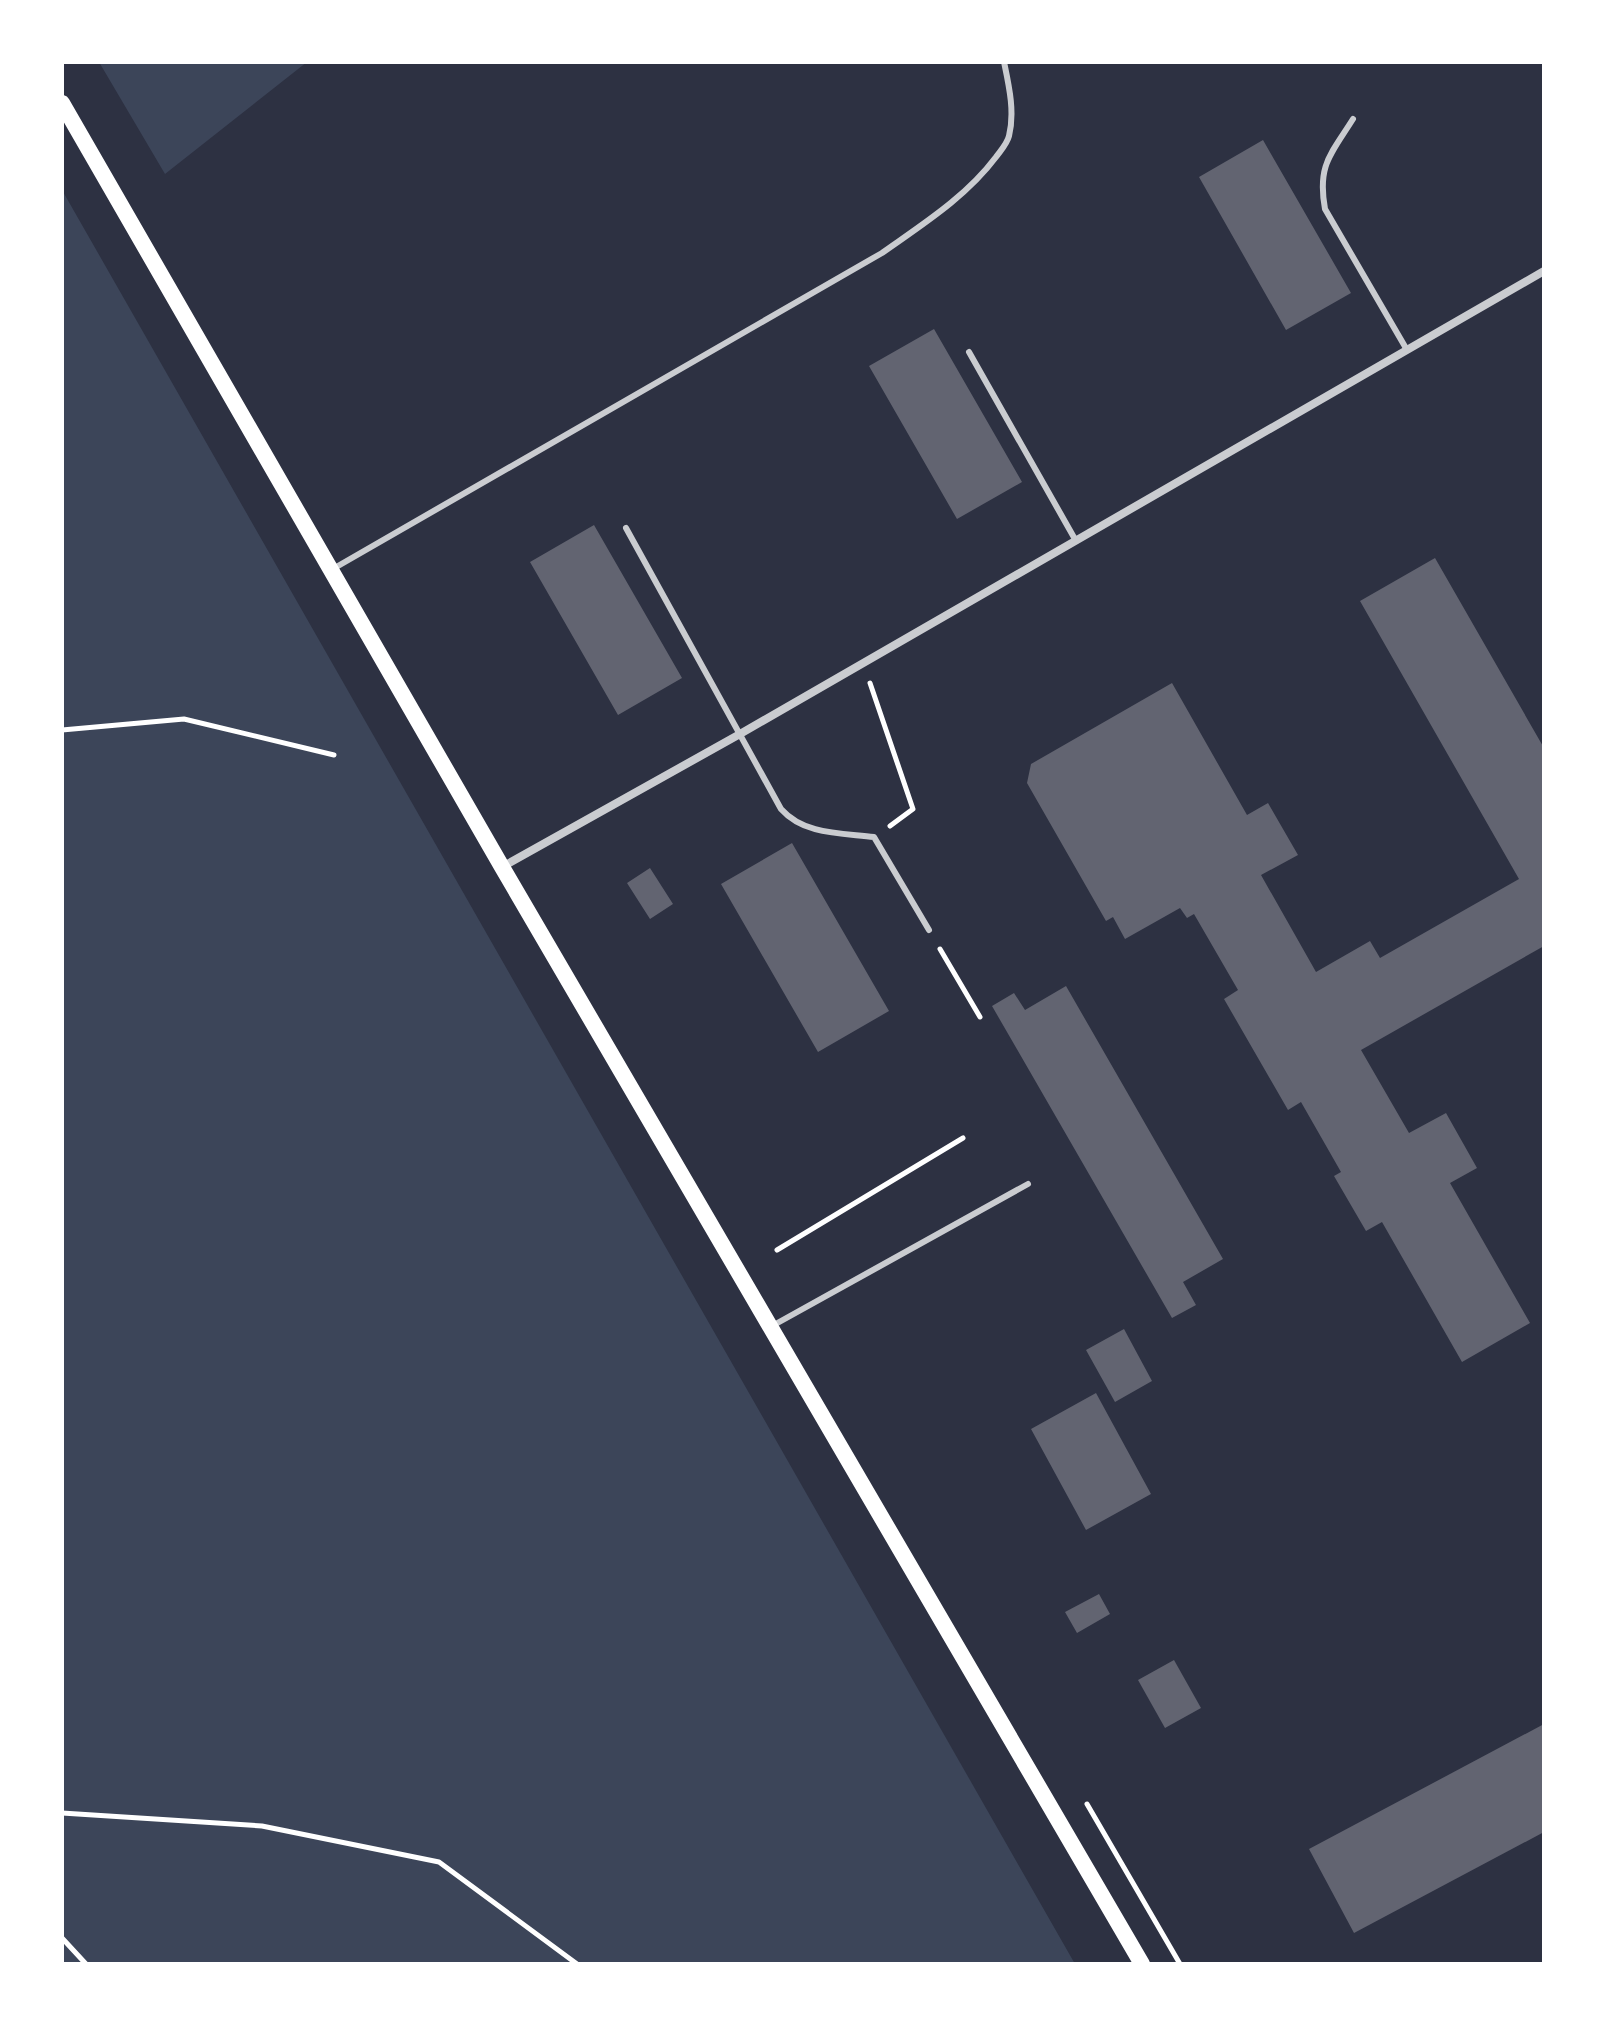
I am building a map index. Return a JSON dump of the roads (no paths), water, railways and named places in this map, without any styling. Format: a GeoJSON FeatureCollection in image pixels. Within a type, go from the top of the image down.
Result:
{"type":"FeatureCollection","features":[{"type":"Feature","properties":{"kind":"main road"},"geometry":{"type":"LineString","coordinates":[[62,103],[502,867],[1142,1964]]}},
{"type":"Feature","properties":{"kind":"street"},"geometry":{"type":"LineString","coordinates":[[502,867],[740,734],[1544,271]]}},
{"type":"Feature","properties":{"kind":"lane"},"geometry":{"type":"LineString","coordinates":[[331,570],[882,253],[931,218],[976,180],[1009,139],[1011,94],[1004,62]]}},
{"type":"Feature","properties":{"kind":"lane"},"geometry":{"type":"LineString","coordinates":[[1353,119],[1325,163],[1321,187],[1325,209],[1407,350]]}},
{"type":"Feature","properties":{"kind":"lane"},"geometry":{"type":"LineString","coordinates":[[969,352],[1076,541]]}},
{"type":"Feature","properties":{"kind":"lane"},"geometry":{"type":"LineString","coordinates":[[626,528],[781,809],[792,821],[805,828],[874,837],[929,930]]}},
{"type":"Feature","properties":{"kind":"lane"},"geometry":{"type":"LineString","coordinates":[[771,1327],[1028,1184]]}}]}
